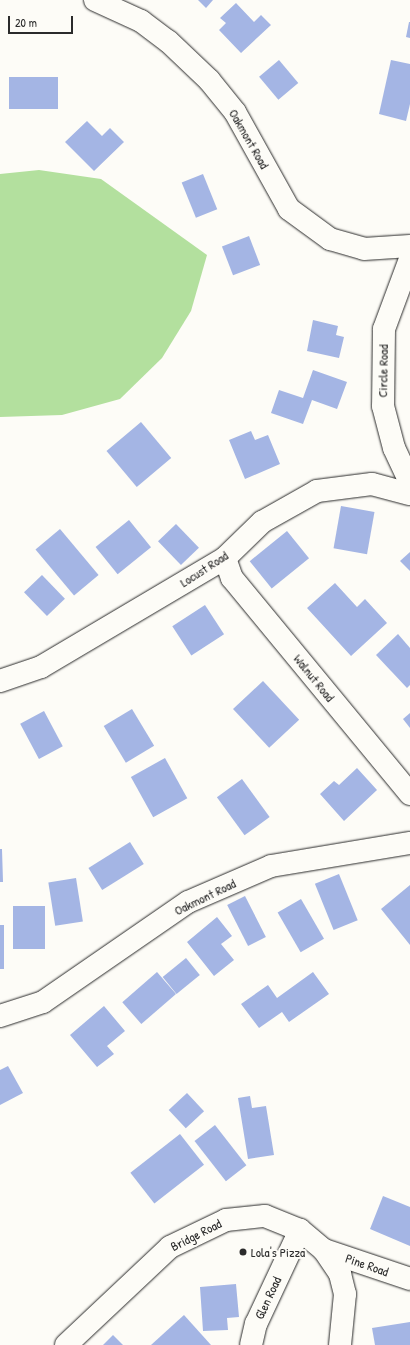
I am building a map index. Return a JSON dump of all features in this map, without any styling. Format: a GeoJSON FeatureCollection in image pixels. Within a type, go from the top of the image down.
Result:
{"type":"FeatureCollection","features":[{"type":"Feature","properties":{"kind":"street","name":"Oakmont Road"},"geometry":{"type":"LineString","coordinates":[[95,0],[141,21],[168,41],[209,80],[235,112],[290,209],[330,239],[364,249],[410,246]]}},
{"type":"Feature","properties":{"kind":"street","name":"Circle Road"},"geometry":{"type":"LineString","coordinates":[[410,258],[384,329],[383,406],[394,448],[410,482]]}},
{"type":"Feature","properties":{"kind":"street","name":"Locust Road"},"geometry":{"type":"LineString","coordinates":[[0,680],[41,667],[225,558],[262,522],[317,490],[372,484],[410,494]]}},
{"type":"Feature","properties":{"kind":"street","name":"Walnut Road"},"geometry":{"type":"LineString","coordinates":[[225,558],[232,578],[410,794]]}},
{"type":"Feature","properties":{"kind":"street","name":"Oakmont Road"},"geometry":{"type":"LineString","coordinates":[[0,1016],[43,1002],[188,902],[271,866],[410,843]]}},
{"type":"Feature","properties":{"kind":"street","name":"Bridge Road"},"geometry":{"type":"LineString","coordinates":[[66,1345],[170,1247],[199,1231],[226,1220],[265,1216],[300,1230],[324,1250],[340,1274],[345,1294],[340,1345]]}},
{"type":"Feature","properties":{"kind":"street","name":"Glen Road"},"geometry":{"type":"LineString","coordinates":[[251,1345],[256,1324],[300,1230]]}},
{"type":"Feature","properties":{"kind":"street","name":"Pine Road"},"geometry":{"type":"LineString","coordinates":[[324,1250],[410,1279]]}},
{"type":"Feature","properties":{"kind":"green space"},"geometry":{"type":"Polygon","coordinates":[[[39,170],[101,179],[207,255],[191,311],[162,358],[120,399],[62,415],[0,417],[0,174],[39,170]]]}},
{"type":"Feature","properties":{"kind":"building"},"geometry":{"type":"Polygon","coordinates":[[[198,0],[213,0],[206,8],[198,0]]]}},
{"type":"Feature","properties":{"kind":"building"},"geometry":{"type":"Polygon","coordinates":[[[236,3],[254,22],[261,15],[271,25],[241,53],[219,30],[226,23],[220,18],[236,3]]]}},
{"type":"Feature","properties":{"kind":"building"},"geometry":{"type":"Polygon","coordinates":[[[410,22],[410,38],[406,37],[410,22]]]}},
{"type":"Feature","properties":{"kind":"building"},"geometry":{"type":"Polygon","coordinates":[[[279,60],[298,83],[278,100],[259,77],[279,60]]]}},
{"type":"Feature","properties":{"kind":"building"},"geometry":{"type":"Polygon","coordinates":[[[391,60],[410,64],[410,104],[406,121],[379,114],[391,60]]]}},
{"type":"Feature","properties":{"kind":"building"},"geometry":{"type":"Polygon","coordinates":[[[9,77],[58,77],[58,109],[9,109],[9,77]]]}},
{"type":"Feature","properties":{"kind":"building"},"geometry":{"type":"Polygon","coordinates":[[[87,121],[102,136],[110,128],[124,142],[94,171],[65,142],[87,121]]]}},
{"type":"Feature","properties":{"kind":"building"},"geometry":{"type":"Polygon","coordinates":[[[203,174],[217,209],[196,218],[182,183],[203,174]]]}},
{"type":"Feature","properties":{"kind":"building"},"geometry":{"type":"Polygon","coordinates":[[[249,236],[260,265],[233,275],[222,246],[249,236]]]}},
{"type":"Feature","properties":{"kind":"building"},"geometry":{"type":"Polygon","coordinates":[[[313,320],[338,326],[336,335],[344,337],[339,358],[307,351],[313,320]]]}},
{"type":"Feature","properties":{"kind":"building"},"geometry":{"type":"Polygon","coordinates":[[[313,370],[347,382],[337,409],[312,400],[303,424],[271,413],[279,390],[303,398],[313,370]]]}},
{"type":"Feature","properties":{"kind":"building"},"geometry":{"type":"Polygon","coordinates":[[[141,422],[171,458],[137,487],[107,451],[141,422]]]}},
{"type":"Feature","properties":{"kind":"building"},"geometry":{"type":"Polygon","coordinates":[[[251,431],[255,440],[268,435],[280,464],[245,479],[229,440],[251,431]]]}},
{"type":"Feature","properties":{"kind":"building"},"geometry":{"type":"Polygon","coordinates":[[[341,506],[374,512],[367,554],[334,548],[341,506]]]}},
{"type":"Feature","properties":{"kind":"building"},"geometry":{"type":"Polygon","coordinates":[[[129,520],[151,547],[118,574],[96,547],[129,520]]]}},
{"type":"Feature","properties":{"kind":"building"},"geometry":{"type":"Polygon","coordinates":[[[176,524],[199,548],[181,565],[158,541],[176,524]]]}},
{"type":"Feature","properties":{"kind":"building"},"geometry":{"type":"Polygon","coordinates":[[[60,529],[99,575],[74,596],[35,550],[60,529]]]}},
{"type":"Feature","properties":{"kind":"building"},"geometry":{"type":"Polygon","coordinates":[[[287,531],[309,558],[272,588],[250,561],[287,531]]]}},
{"type":"Feature","properties":{"kind":"building"},"geometry":{"type":"Polygon","coordinates":[[[410,552],[410,571],[400,561],[410,552]]]}},
{"type":"Feature","properties":{"kind":"building"},"geometry":{"type":"Polygon","coordinates":[[[42,575],[65,599],[47,616],[24,592],[42,575]]]}},
{"type":"Feature","properties":{"kind":"building"},"geometry":{"type":"Polygon","coordinates":[[[335,583],[357,607],[365,599],[387,623],[351,656],[307,608],[335,583]]]}},
{"type":"Feature","properties":{"kind":"building"},"geometry":{"type":"Polygon","coordinates":[[[205,605],[224,634],[191,656],[172,626],[205,605]]]}},
{"type":"Feature","properties":{"kind":"building"},"geometry":{"type":"Polygon","coordinates":[[[398,634],[410,648],[410,685],[407,688],[376,655],[398,634]]]}},
{"type":"Feature","properties":{"kind":"building"},"geometry":{"type":"Polygon","coordinates":[[[263,681],[299,720],[269,748],[233,709],[263,681]]]}},
{"type":"Feature","properties":{"kind":"building"},"geometry":{"type":"Polygon","coordinates":[[[132,709],[154,746],[126,763],[104,726],[132,709]]]}},
{"type":"Feature","properties":{"kind":"building"},"geometry":{"type":"Polygon","coordinates":[[[44,711],[63,746],[39,759],[20,724],[44,711]]]}},
{"type":"Feature","properties":{"kind":"building"},"geometry":{"type":"Polygon","coordinates":[[[410,713],[410,728],[403,719],[410,713]]]}},
{"type":"Feature","properties":{"kind":"building"},"geometry":{"type":"Polygon","coordinates":[[[165,758],[187,798],[153,817],[131,777],[165,758]]]}},
{"type":"Feature","properties":{"kind":"building"},"geometry":{"type":"Polygon","coordinates":[[[357,768],[377,790],[344,821],[320,794],[334,781],[339,785],[357,768]]]}},
{"type":"Feature","properties":{"kind":"building"},"geometry":{"type":"Polygon","coordinates":[[[242,779],[270,817],[245,835],[217,797],[242,779]]]}},
{"type":"Feature","properties":{"kind":"building"},"geometry":{"type":"Polygon","coordinates":[[[130,842],[144,864],[102,890],[88,868],[130,842]]]}},
{"type":"Feature","properties":{"kind":"building"},"geometry":{"type":"Polygon","coordinates":[[[0,849],[2,849],[3,882],[0,882],[0,849]]]}},
{"type":"Feature","properties":{"kind":"building"},"geometry":{"type":"Polygon","coordinates":[[[339,874],[358,920],[334,930],[315,884],[339,874]]]}},
{"type":"Feature","properties":{"kind":"building"},"geometry":{"type":"Polygon","coordinates":[[[76,878],[83,921],[55,926],[48,882],[76,878]]]}},
{"type":"Feature","properties":{"kind":"building"},"geometry":{"type":"Polygon","coordinates":[[[410,885],[410,945],[381,909],[410,885]]]}},
{"type":"Feature","properties":{"kind":"building"},"geometry":{"type":"Polygon","coordinates":[[[245,896],[266,937],[248,946],[227,905],[245,896]]]}},
{"type":"Feature","properties":{"kind":"building"},"geometry":{"type":"Polygon","coordinates":[[[301,899],[324,939],[301,952],[278,912],[301,899]]]}},
{"type":"Feature","properties":{"kind":"building"},"geometry":{"type":"Polygon","coordinates":[[[13,906],[45,906],[45,949],[13,949],[13,906]]]}},
{"type":"Feature","properties":{"kind":"building"},"geometry":{"type":"Polygon","coordinates":[[[217,917],[232,936],[221,944],[234,960],[214,976],[187,942],[217,917]]]}},
{"type":"Feature","properties":{"kind":"building"},"geometry":{"type":"Polygon","coordinates":[[[0,925],[4,925],[4,969],[0,969],[0,925]]]}},
{"type":"Feature","properties":{"kind":"building"},"geometry":{"type":"Polygon","coordinates":[[[186,958],[200,975],[177,994],[163,977],[186,958]]]}},
{"type":"Feature","properties":{"kind":"building"},"geometry":{"type":"Polygon","coordinates":[[[157,972],[176,994],[141,1024],[122,1002],[157,972]]]}},
{"type":"Feature","properties":{"kind":"building"},"geometry":{"type":"Polygon","coordinates":[[[313,972],[329,994],[289,1022],[282,1012],[259,1028],[241,1004],[268,985],[277,998],[313,972]]]}},
{"type":"Feature","properties":{"kind":"building"},"geometry":{"type":"Polygon","coordinates":[[[104,1006],[125,1031],[107,1046],[114,1054],[97,1067],[70,1035],[104,1006]]]}},
{"type":"Feature","properties":{"kind":"building"},"geometry":{"type":"Polygon","coordinates":[[[8,1066],[23,1093],[0,1105],[0,1070],[8,1066]]]}},
{"type":"Feature","properties":{"kind":"building"},"geometry":{"type":"Polygon","coordinates":[[[187,1093],[204,1111],[186,1128],[169,1110],[187,1093]]]}},
{"type":"Feature","properties":{"kind":"building"},"geometry":{"type":"Polygon","coordinates":[[[250,1096],[252,1108],[266,1106],[274,1155],[248,1159],[238,1098],[250,1096]]]}},
{"type":"Feature","properties":{"kind":"building"},"geometry":{"type":"Polygon","coordinates":[[[215,1125],[246,1165],[226,1181],[195,1141],[215,1125]]]}},
{"type":"Feature","properties":{"kind":"building"},"geometry":{"type":"Polygon","coordinates":[[[180,1134],[204,1165],[154,1204],[130,1173],[180,1134]]]}},
{"type":"Feature","properties":{"kind":"building"},"geometry":{"type":"Polygon","coordinates":[[[383,1196],[410,1207],[410,1246],[370,1229],[383,1196]]]}},
{"type":"Feature","properties":{"kind":"building"},"geometry":{"type":"Polygon","coordinates":[[[236,1284],[239,1317],[227,1318],[228,1330],[203,1331],[200,1287],[236,1284]]]}},
{"type":"Feature","properties":{"kind":"building"},"geometry":{"type":"Polygon","coordinates":[[[184,1315],[211,1345],[151,1345],[184,1315]]]}},
{"type":"Feature","properties":{"kind":"building"},"geometry":{"type":"Polygon","coordinates":[[[410,1322],[410,1345],[375,1345],[372,1328],[410,1322]]]}},
{"type":"Feature","properties":{"kind":"building"},"geometry":{"type":"Polygon","coordinates":[[[113,1335],[123,1345],[103,1345],[113,1335]]]}},
{"type":"Feature","properties":{"kind":"place","name":"Lola's Pizza"},"geometry":{"type":"Point","coordinates":[243,1252]}}]}
